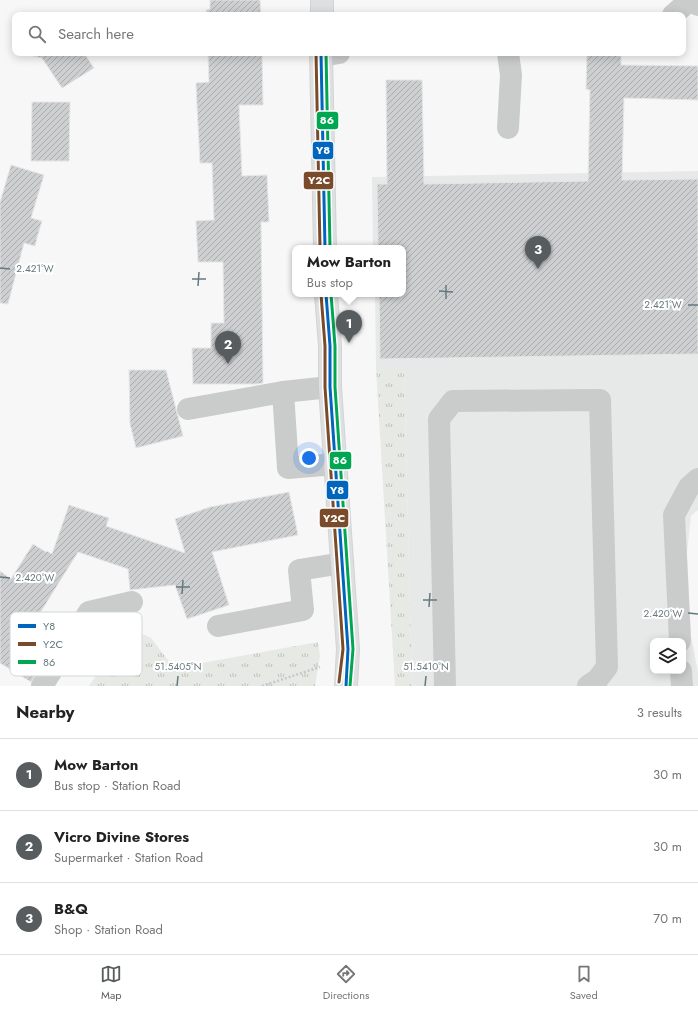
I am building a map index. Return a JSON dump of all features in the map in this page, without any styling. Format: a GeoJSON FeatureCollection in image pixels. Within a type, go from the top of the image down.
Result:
{"type":"FeatureCollection","features":[{"type":"Feature","properties":{"kind":"main road"},"geometry":{"type":"LineString","coordinates":[[322,0],[322,12]]}},
{"type":"Feature","properties":{"kind":"main road"},"geometry":{"type":"LineString","coordinates":[[326,245],[327,56]]}},
{"type":"Feature","properties":{"kind":"main road"},"geometry":{"type":"LineString","coordinates":[[326,297],[330,346],[330,387],[348,649],[345,685]]}},
{"type":"Feature","properties":{"kind":"street"},"geometry":{"type":"LineString","coordinates":[[676,12],[690,0],[698,5]]}},
{"type":"Feature","properties":{"kind":"street"},"geometry":{"type":"LineString","coordinates":[[508,56],[511,75],[508,128]]}},
{"type":"Feature","properties":{"kind":"street"},"geometry":{"type":"LineString","coordinates":[[188,409],[283,392],[330,387]]}},
{"type":"Feature","properties":{"kind":"street"},"geometry":{"type":"LineString","coordinates":[[283,392],[288,468],[335,464]]}},
{"type":"Feature","properties":{"kind":"street"},"geometry":{"type":"LineString","coordinates":[[445,686],[439,419],[453,401],[600,400],[607,667],[598,680],[588,686]]}},
{"type":"Feature","properties":{"kind":"street"},"geometry":{"type":"LineString","coordinates":[[680,638],[674,515],[689,487],[698,479]]}},
{"type":"Feature","properties":{"kind":"street"},"geometry":{"type":"LineString","coordinates":[[218,626],[303,610],[299,570],[343,563]]}},
{"type":"Feature","properties":{"kind":"street"},"geometry":{"type":"LineString","coordinates":[[89,612],[132,602]]}},
{"type":"Feature","properties":{"kind":"street"},"geometry":{"type":"LineString","coordinates":[[681,674],[682,686]]}},
{"type":"Feature","properties":{"kind":"street"},"geometry":{"type":"LineString","coordinates":[[42,686],[48,676]]}},
{"type":"Feature","properties":{"kind":"path"},"geometry":{"type":"LineString","coordinates":[[262,686],[323,665]]}},
{"type":"Feature","properties":{"kind":"shaded area"},"geometry":{"type":"Polygon","coordinates":[[[698,171],[698,510],[691,516],[687,553],[691,636],[698,672],[698,686],[412,686],[404,368],[376,368],[375,297],[406,297],[406,245],[373,245],[372,177],[698,171]]]}},
{"type":"Feature","properties":{"kind":"green space"},"geometry":{"type":"Polygon","coordinates":[[[376,368],[404,368],[412,686],[395,686],[376,368]]]}},
{"type":"Feature","properties":{"kind":"green space"},"geometry":{"type":"Polygon","coordinates":[[[142,634],[151,638],[174,668],[318,642],[320,656],[315,686],[89,686],[96,676],[142,676],[142,634]]]}},
{"type":"Feature","properties":{"kind":"building"},"geometry":{"type":"Polygon","coordinates":[[[210,0],[260,0],[261,12],[206,12],[206,10],[210,9],[210,0]]]}},
{"type":"Feature","properties":{"kind":"building"},"geometry":{"type":"Polygon","coordinates":[[[33,56],[86,56],[94,68],[62,88],[42,58],[33,56]]]}},
{"type":"Feature","properties":{"kind":"building"},"geometry":{"type":"Polygon","coordinates":[[[208,56],[262,56],[263,105],[239,105],[242,176],[267,175],[269,222],[261,222],[263,383],[193,384],[192,348],[211,348],[211,323],[224,323],[223,262],[198,262],[196,221],[214,220],[212,163],[200,163],[196,83],[209,82],[208,56]]]}},
{"type":"Feature","properties":{"kind":"building"},"geometry":{"type":"Polygon","coordinates":[[[587,56],[621,56],[621,65],[698,66],[698,100],[624,98],[622,180],[698,179],[698,354],[380,359],[379,297],[406,297],[406,245],[378,245],[377,184],[387,184],[386,80],[422,80],[424,184],[588,181],[590,90],[586,89],[587,56]]]}},
{"type":"Feature","properties":{"kind":"building"},"geometry":{"type":"Polygon","coordinates":[[[32,102],[70,102],[69,161],[31,161],[32,102]]]}},
{"type":"Feature","properties":{"kind":"building"},"geometry":{"type":"Polygon","coordinates":[[[11,165],[44,175],[31,218],[42,221],[35,246],[24,243],[8,304],[0,303],[0,202],[11,165]]]}},
{"type":"Feature","properties":{"kind":"building"},"geometry":{"type":"Polygon","coordinates":[[[129,370],[166,370],[183,436],[136,448],[130,424],[129,370]]]}},
{"type":"Feature","properties":{"kind":"building"},"geometry":{"type":"Polygon","coordinates":[[[289,492],[298,535],[212,552],[229,605],[187,619],[175,585],[130,590],[128,569],[78,552],[41,612],[10,612],[10,669],[0,663],[0,571],[11,579],[33,544],[52,554],[69,505],[109,518],[106,526],[185,553],[175,519],[210,507],[289,492]]]}},
{"type":"Feature","properties":{"kind":"building"},"geometry":{"type":"Polygon","coordinates":[[[21,676],[35,676],[31,682],[21,676]]]}},
{"type":"Feature","properties":{"kind":"transit line","name":"Y2C"},"geometry":{"type":"LineString","coordinates":[[316,56],[320,245]]}},
{"type":"Feature","properties":{"kind":"transit line","name":"Y8"},"geometry":{"type":"LineString","coordinates":[[321,56],[325,245]]}},
{"type":"Feature","properties":{"kind":"transit line","name":"86"},"geometry":{"type":"LineString","coordinates":[[326,56],[330,245]]}},
{"type":"Feature","properties":{"kind":"transit line","name":"Y2C"},"geometry":{"type":"LineString","coordinates":[[321,297],[325,346],[325,387],[343,649],[339,682]]}},
{"type":"Feature","properties":{"kind":"transit line","name":"Y8"},"geometry":{"type":"LineString","coordinates":[[326,297],[330,346],[330,387],[348,649],[346,686]]}},
{"type":"Feature","properties":{"kind":"transit line","name":"86"},"geometry":{"type":"LineString","coordinates":[[331,297],[335,346],[335,387],[353,649],[350,686]]}},
{"type":"Feature","properties":{"kind":"place","name":"B&Q"},"geometry":{"type":"Point","coordinates":[538,269]}},
{"type":"Feature","properties":{"kind":"place","name":"Mow Barton"},"geometry":{"type":"Point","coordinates":[349,343]}},
{"type":"Feature","properties":{"kind":"place","name":"Vicro Divine Stores"},"geometry":{"type":"Point","coordinates":[228,364]}}]}
